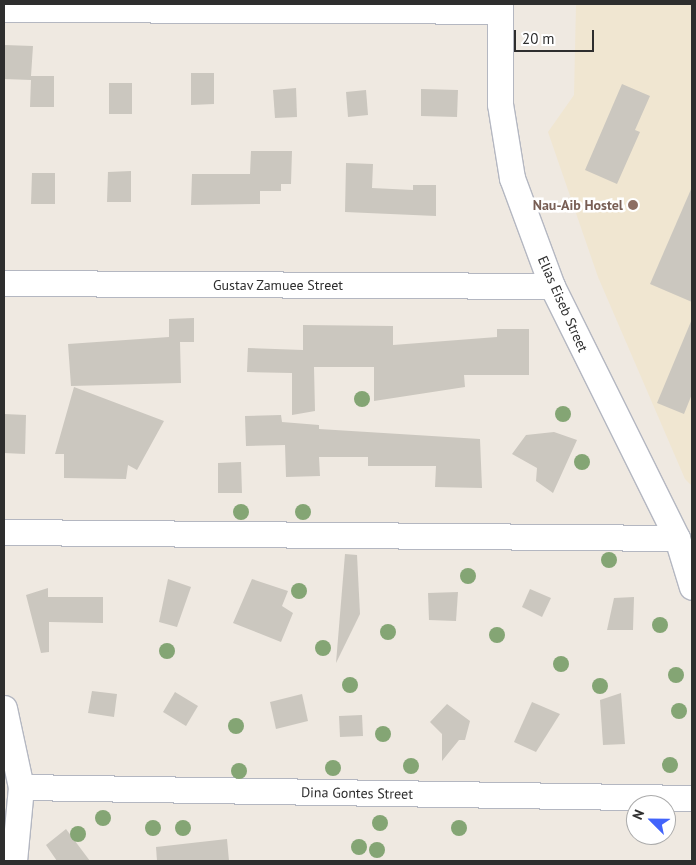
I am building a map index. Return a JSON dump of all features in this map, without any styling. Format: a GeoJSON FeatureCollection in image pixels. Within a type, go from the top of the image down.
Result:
{"type":"FeatureCollection","features":[{"type":"Feature","properties":{"kind":"street"},"geometry":{"type":"LineString","coordinates":[[4,9],[500,7]]}},
{"type":"Feature","properties":{"kind":"street","name":"Elias Eiseb Street"},"geometry":{"type":"LineString","coordinates":[[500,7],[500,104],[512,178],[552,286],[677,538],[692,587]]}},
{"type":"Feature","properties":{"kind":"street","name":"Gustav Zamuee Street"},"geometry":{"type":"LineString","coordinates":[[4,283],[552,286]]}},
{"type":"Feature","properties":{"kind":"street"},"geometry":{"type":"LineString","coordinates":[[4,532],[677,538]]}},
{"type":"Feature","properties":{"kind":"street"},"geometry":{"type":"LineString","coordinates":[[4,708],[21,787],[14,861]]}},
{"type":"Feature","properties":{"kind":"street","name":"Dina Gontes Street"},"geometry":{"type":"LineString","coordinates":[[21,787],[692,798]]}},
{"type":"Feature","properties":{"kind":"shaded area","name":"Nau-Aib Hostel"},"geometry":{"type":"Polygon","coordinates":[[[576,4],[692,4],[692,486],[685,479],[598,277],[548,132],[574,95],[576,4]]]}},
{"type":"Feature","properties":{"kind":"building"},"geometry":{"type":"Polygon","coordinates":[[[4,45],[33,46],[31,76],[54,76],[54,107],[30,107],[31,80],[4,79],[4,45]]]}},
{"type":"Feature","properties":{"kind":"building"},"geometry":{"type":"Polygon","coordinates":[[[191,73],[214,73],[214,104],[191,105],[191,73]]]}},
{"type":"Feature","properties":{"kind":"building"},"geometry":{"type":"Polygon","coordinates":[[[109,83],[132,83],[132,114],[109,114],[109,83]]]}},
{"type":"Feature","properties":{"kind":"building"},"geometry":{"type":"Polygon","coordinates":[[[622,84],[650,96],[635,130],[640,132],[617,184],[585,170],[622,84]]]}},
{"type":"Feature","properties":{"kind":"building"},"geometry":{"type":"Polygon","coordinates":[[[296,88],[297,117],[275,118],[273,90],[296,88]]]}},
{"type":"Feature","properties":{"kind":"building"},"geometry":{"type":"Polygon","coordinates":[[[421,89],[458,90],[457,117],[421,116],[421,89]]]}},
{"type":"Feature","properties":{"kind":"building"},"geometry":{"type":"Polygon","coordinates":[[[366,90],[368,115],[348,117],[346,92],[366,90]]]}},
{"type":"Feature","properties":{"kind":"building"},"geometry":{"type":"Polygon","coordinates":[[[251,151],[292,151],[291,184],[281,184],[281,191],[260,191],[260,204],[191,205],[192,174],[250,174],[251,151]]]}},
{"type":"Feature","properties":{"kind":"building"},"geometry":{"type":"Polygon","coordinates":[[[346,163],[373,164],[372,188],[413,190],[413,185],[436,185],[436,216],[345,212],[346,163]]]}},
{"type":"Feature","properties":{"kind":"building"},"geometry":{"type":"Polygon","coordinates":[[[131,171],[131,202],[107,202],[108,172],[131,171]]]}},
{"type":"Feature","properties":{"kind":"building"},"geometry":{"type":"Polygon","coordinates":[[[32,173],[55,173],[55,204],[31,204],[32,173]]]}},
{"type":"Feature","properties":{"kind":"building"},"geometry":{"type":"Polygon","coordinates":[[[692,187],[692,302],[650,284],[692,187]]]}},
{"type":"Feature","properties":{"kind":"building"},"geometry":{"type":"Polygon","coordinates":[[[194,318],[194,342],[180,342],[181,383],[71,386],[68,344],[169,337],[169,319],[194,318]]]}},
{"type":"Feature","properties":{"kind":"building"},"geometry":{"type":"Polygon","coordinates":[[[692,319],[692,394],[684,414],[657,403],[692,319]]]}},
{"type":"Feature","properties":{"kind":"building"},"geometry":{"type":"Polygon","coordinates":[[[303,325],[393,326],[393,345],[497,337],[497,329],[529,329],[529,375],[464,375],[465,387],[374,401],[374,367],[314,367],[315,411],[292,415],[292,373],[247,372],[248,348],[303,350],[303,325]]]}},
{"type":"Feature","properties":{"kind":"building"},"geometry":{"type":"Polygon","coordinates":[[[74,387],[164,421],[137,470],[128,465],[126,479],[64,478],[64,454],[55,454],[74,387]]]}},
{"type":"Feature","properties":{"kind":"building"},"geometry":{"type":"Polygon","coordinates":[[[4,414],[26,415],[25,454],[4,453],[4,414]]]}},
{"type":"Feature","properties":{"kind":"building"},"geometry":{"type":"Polygon","coordinates":[[[281,415],[282,422],[319,425],[319,429],[480,439],[482,488],[435,487],[436,466],[368,466],[368,457],[319,457],[320,476],[286,477],[285,445],[246,446],[245,416],[281,415]]]}},
{"type":"Feature","properties":{"kind":"building"},"geometry":{"type":"Polygon","coordinates":[[[554,432],[577,440],[553,493],[536,481],[537,468],[512,454],[526,435],[554,432]]]}},
{"type":"Feature","properties":{"kind":"building"},"geometry":{"type":"Polygon","coordinates":[[[241,462],[242,493],[218,493],[218,463],[241,462]]]}},
{"type":"Feature","properties":{"kind":"building"},"geometry":{"type":"Polygon","coordinates":[[[345,554],[357,555],[360,614],[336,663],[345,554]]]}},
{"type":"Feature","properties":{"kind":"building"},"geometry":{"type":"Polygon","coordinates":[[[168,579],[191,587],[177,627],[159,622],[168,579]]]}},
{"type":"Feature","properties":{"kind":"building"},"geometry":{"type":"Polygon","coordinates":[[[252,579],[288,591],[282,606],[293,613],[281,642],[233,623],[252,579]]]}},
{"type":"Feature","properties":{"kind":"building"},"geometry":{"type":"Polygon","coordinates":[[[48,588],[48,597],[103,597],[103,623],[49,622],[49,652],[41,653],[26,595],[48,588]]]}},
{"type":"Feature","properties":{"kind":"building"},"geometry":{"type":"Polygon","coordinates":[[[530,589],[551,598],[542,617],[522,607],[530,589]]]}},
{"type":"Feature","properties":{"kind":"building"},"geometry":{"type":"Polygon","coordinates":[[[458,592],[456,621],[429,620],[428,593],[458,592]]]}},
{"type":"Feature","properties":{"kind":"building"},"geometry":{"type":"Polygon","coordinates":[[[634,597],[633,630],[607,630],[614,598],[634,597]]]}},
{"type":"Feature","properties":{"kind":"building"},"geometry":{"type":"Polygon","coordinates":[[[92,691],[117,694],[114,717],[88,713],[92,691]]]}},
{"type":"Feature","properties":{"kind":"building"},"geometry":{"type":"Polygon","coordinates":[[[175,692],[198,706],[186,726],[163,712],[175,692]]]}},
{"type":"Feature","properties":{"kind":"building"},"geometry":{"type":"Polygon","coordinates":[[[621,693],[625,744],[603,745],[600,700],[621,693]]]}},
{"type":"Feature","properties":{"kind":"building"},"geometry":{"type":"Polygon","coordinates":[[[302,694],[308,721],[276,729],[270,702],[302,694]]]}},
{"type":"Feature","properties":{"kind":"building"},"geometry":{"type":"Polygon","coordinates":[[[532,702],[560,714],[536,752],[514,742],[532,702]]]}},
{"type":"Feature","properties":{"kind":"building"},"geometry":{"type":"Polygon","coordinates":[[[447,704],[470,721],[465,740],[459,740],[442,761],[442,734],[430,722],[447,704]]]}},
{"type":"Feature","properties":{"kind":"building"},"geometry":{"type":"Polygon","coordinates":[[[362,715],[363,736],[340,737],[339,716],[362,715]]]}},
{"type":"Feature","properties":{"kind":"building"},"geometry":{"type":"Polygon","coordinates":[[[66,829],[90,861],[57,861],[46,845],[66,829]]]}},
{"type":"Feature","properties":{"kind":"building"},"geometry":{"type":"Polygon","coordinates":[[[227,839],[229,861],[157,861],[156,847],[227,839]]]}},
{"type":"Feature","properties":{"kind":"place","name":"Nau-Aib Hostel"},"geometry":{"type":"Point","coordinates":[633,205]}}]}
